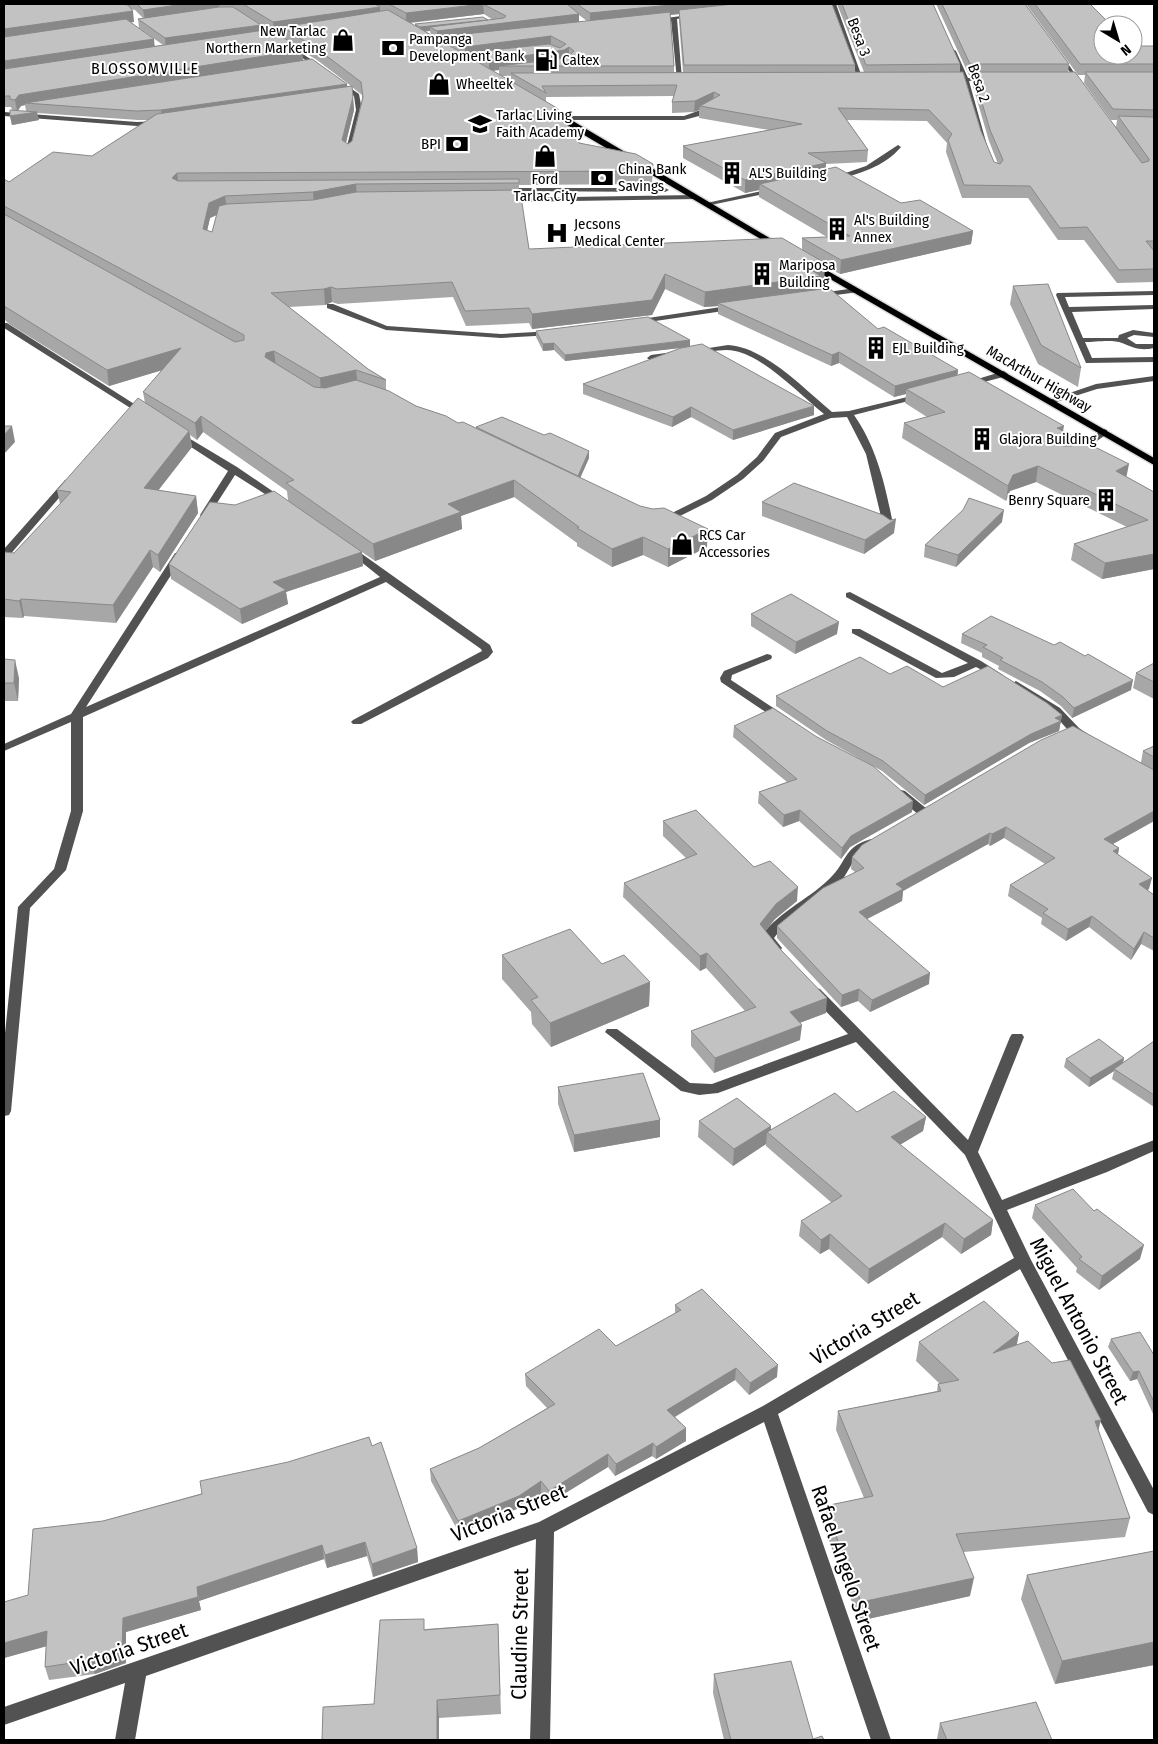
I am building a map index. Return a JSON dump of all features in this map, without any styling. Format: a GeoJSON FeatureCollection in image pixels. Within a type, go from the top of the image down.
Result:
{"type":"FeatureCollection","features":[{"type":"Feature","properties":{"kind":"highway","name":"MacArthur Highway"},"geometry":{"type":"LineString","coordinates":[[543,107],[706,204],[1050,400],[1154,462]]}},
{"type":"Feature","properties":{"kind":"street","name":"Besa 3"},"geometry":{"type":"LineString","coordinates":[[833,4],[864,79],[852,79]]}},
{"type":"Feature","properties":{"kind":"street"},"geometry":{"type":"LineString","coordinates":[[646,20],[704,14]]}},
{"type":"Feature","properties":{"kind":"street"},"geometry":{"type":"LineString","coordinates":[[674,17],[679,79]]}},
{"type":"Feature","properties":{"kind":"street"},"geometry":{"type":"LineString","coordinates":[[244,18],[276,37],[328,74]]}},
{"type":"Feature","properties":{"kind":"street"},"geometry":{"type":"LineString","coordinates":[[267,39],[286,36]]}},
{"type":"Feature","properties":{"kind":"street","name":"Besa 2"},"geometry":{"type":"LineString","coordinates":[[951,46],[966,80],[991,158]]}},
{"type":"Feature","properties":{"kind":"street"},"geometry":{"type":"LineString","coordinates":[[1055,49],[1087,94]]}},
{"type":"Feature","properties":{"kind":"street"},"geometry":{"type":"LineString","coordinates":[[305,65],[314,63]]}},
{"type":"Feature","properties":{"kind":"street"},"geometry":{"type":"LineString","coordinates":[[336,79],[357,95],[359,110],[348,154]]}},
{"type":"Feature","properties":{"kind":"street"},"geometry":{"type":"LineString","coordinates":[[669,79],[689,79]]}},
{"type":"Feature","properties":{"kind":"street"},"geometry":{"type":"LineString","coordinates":[[1068,79],[1087,79]]}},
{"type":"Feature","properties":{"kind":"street"},"geometry":{"type":"LineString","coordinates":[[939,80],[994,80]]}},
{"type":"Feature","properties":{"kind":"street"},"geometry":{"type":"LineString","coordinates":[[347,97],[357,95]]}},
{"type":"Feature","properties":{"kind":"street"},"geometry":{"type":"LineString","coordinates":[[562,118],[684,118],[697,116],[715,106]]}},
{"type":"Feature","properties":{"kind":"street"},"geometry":{"type":"LineString","coordinates":[[4,113],[33,108]]}},
{"type":"Feature","properties":{"kind":"street"},"geometry":{"type":"LineString","coordinates":[[4,113],[137,124],[171,122]]}},
{"type":"Feature","properties":{"kind":"street"},"geometry":{"type":"LineString","coordinates":[[826,180],[854,173],[888,158],[898,147]]}},
{"type":"Feature","properties":{"kind":"street"},"geometry":{"type":"LineString","coordinates":[[706,204],[789,188]]}},
{"type":"Feature","properties":{"kind":"street"},"geometry":{"type":"LineString","coordinates":[[495,190],[682,190]]}},
{"type":"Feature","properties":{"kind":"street"},"geometry":{"type":"LineString","coordinates":[[495,200],[694,197]]}},
{"type":"Feature","properties":{"kind":"street"},"geometry":{"type":"LineString","coordinates":[[808,297],[856,290]]}},
{"type":"Feature","properties":{"kind":"street"},"geometry":{"type":"LineString","coordinates":[[1080,340],[1122,340],[1136,346],[1152,346],[1154,360],[1089,361],[1060,295],[1154,293]]}},
{"type":"Feature","properties":{"kind":"street"},"geometry":{"type":"LineString","coordinates":[[330,306],[386,328],[501,336],[563,332]]}},
{"type":"Feature","properties":{"kind":"street"},"geometry":{"type":"LineString","coordinates":[[622,323],[739,307]]}},
{"type":"Feature","properties":{"kind":"street"},"geometry":{"type":"LineString","coordinates":[[1066,310],[1154,307]]}},
{"type":"Feature","properties":{"kind":"street"},"geometry":{"type":"LineString","coordinates":[[4,325],[130,410],[163,424],[290,506]]}},
{"type":"Feature","properties":{"kind":"street"},"geometry":{"type":"LineString","coordinates":[[1122,340],[1124,335],[1133,332],[1154,335]]}},
{"type":"Feature","properties":{"kind":"street"},"geometry":{"type":"LineString","coordinates":[[651,358],[724,348],[739,350],[756,357],[830,415]]}},
{"type":"Feature","properties":{"kind":"street"},"geometry":{"type":"LineString","coordinates":[[955,386],[1004,374]]}},
{"type":"Feature","properties":{"kind":"street"},"geometry":{"type":"LineString","coordinates":[[1050,400],[1096,387],[1154,378]]}},
{"type":"Feature","properties":{"kind":"street"},"geometry":{"type":"LineString","coordinates":[[656,522],[668,519],[709,498],[740,477],[760,459],[778,435],[830,415],[849,414],[926,394]]}},
{"type":"Feature","properties":{"kind":"street"},"geometry":{"type":"LineString","coordinates":[[849,414],[860,428],[880,483],[889,529]]}},
{"type":"Feature","properties":{"kind":"street"},"geometry":{"type":"LineString","coordinates":[[1065,458],[1104,432]]}},
{"type":"Feature","properties":{"kind":"street"},"geometry":{"type":"LineString","coordinates":[[198,526],[234,469]]}},
{"type":"Feature","properties":{"kind":"street"},"geometry":{"type":"LineString","coordinates":[[4,555],[75,473]]}},
{"type":"Feature","properties":{"kind":"street"},"geometry":{"type":"LineString","coordinates":[[337,539],[387,578],[486,647],[488,652],[484,656],[357,722]]}},
{"type":"Feature","properties":{"kind":"street"},"geometry":{"type":"LineString","coordinates":[[4,1111],[24,907],[60,870],[77,811],[77,714],[187,542]]}},
{"type":"Feature","properties":{"kind":"street"},"geometry":{"type":"LineString","coordinates":[[4,748],[387,578]]}},
{"type":"Feature","properties":{"kind":"street"},"geometry":{"type":"LineString","coordinates":[[850,594],[1035,695],[1056,710],[1075,730],[1099,745]]}},
{"type":"Feature","properties":{"kind":"street"},"geometry":{"type":"LineString","coordinates":[[856,631],[940,676],[950,675],[977,663]]}},
{"type":"Feature","properties":{"kind":"street"},"geometry":{"type":"LineString","coordinates":[[767,657],[728,673],[725,678],[726,682],[789,724]]}},
{"type":"Feature","properties":{"kind":"street"},"geometry":{"type":"LineString","coordinates":[[1060,735],[1075,730]]}},
{"type":"Feature","properties":{"kind":"street"},"geometry":{"type":"LineString","coordinates":[[890,785],[923,812]]}},
{"type":"Feature","properties":{"kind":"street"},"geometry":{"type":"LineString","coordinates":[[786,961],[767,938],[776,926],[829,885],[855,852],[881,837]]}},
{"type":"Feature","properties":{"kind":"street","name":"Miguel Antonio Street"},"geometry":{"type":"LineString","coordinates":[[805,980],[971,1152],[1022,1260],[1154,1507]]}},
{"type":"Feature","properties":{"kind":"street"},"geometry":{"type":"LineString","coordinates":[[612,1032],[686,1087],[698,1090],[713,1089],[858,1036]]}},
{"type":"Feature","properties":{"kind":"street"},"geometry":{"type":"LineString","coordinates":[[971,1152],[1016,1037]]}},
{"type":"Feature","properties":{"kind":"street"},"geometry":{"type":"LineString","coordinates":[[997,1208],[1102,1168],[1154,1145]]}},
{"type":"Feature","properties":{"kind":"street","name":"Victoria Street"},"geometry":{"type":"LineString","coordinates":[[4,1716],[544,1528],[769,1411],[1022,1260]]}},
{"type":"Feature","properties":{"kind":"street","name":"Rafael Angelo Street"},"geometry":{"type":"LineString","coordinates":[[769,1411],[881,1740]]}},
{"type":"Feature","properties":{"kind":"street","name":"Claudine Street"},"geometry":{"type":"LineString","coordinates":[[540,1740],[544,1528]]}},
{"type":"Feature","properties":{"kind":"street"},"geometry":{"type":"LineString","coordinates":[[124,1740],[137,1670]]}},
{"type":"Feature","properties":{"kind":"building"},"geometry":{"type":"Polygon","coordinates":[[[4,4],[121,4],[128,5],[133,11],[4,29],[4,4]]]}},
{"type":"Feature","properties":{"kind":"building"},"geometry":{"type":"Polygon","coordinates":[[[137,4],[184,4],[143,10],[137,4]]]}},
{"type":"Feature","properties":{"kind":"building"},"geometry":{"type":"Polygon","coordinates":[[[243,4],[375,4],[380,7],[273,22],[243,4]]]}},
{"type":"Feature","properties":{"kind":"building"},"geometry":{"type":"Polygon","coordinates":[[[389,4],[483,4],[406,13],[389,4]]]}},
{"type":"Feature","properties":{"kind":"building"},"geometry":{"type":"Polygon","coordinates":[[[483,4],[567,4],[579,14],[437,31],[430,27],[504,18],[506,16],[483,4]]]}},
{"type":"Feature","properties":{"kind":"building"},"geometry":{"type":"Polygon","coordinates":[[[577,4],[680,4],[590,13],[577,4]]]}},
{"type":"Feature","properties":{"kind":"building"},"geometry":{"type":"Polygon","coordinates":[[[733,4],[832,4],[855,65],[684,65],[679,10],[733,4]]]}},
{"type":"Feature","properties":{"kind":"building"},"geometry":{"type":"Polygon","coordinates":[[[842,4],[933,4],[960,64],[866,65],[842,4]]]}},
{"type":"Feature","properties":{"kind":"building"},"geometry":{"type":"Polygon","coordinates":[[[942,4],[1025,4],[1069,64],[970,64],[942,4]]]}},
{"type":"Feature","properties":{"kind":"building"},"geometry":{"type":"Polygon","coordinates":[[[1035,4],[1090,4],[1101,15],[1093,15],[1093,64],[1080,64],[1035,4]]]}},
{"type":"Feature","properties":{"kind":"building"},"geometry":{"type":"Polygon","coordinates":[[[219,7],[233,7],[261,25],[165,38],[138,19],[219,7]]]}},
{"type":"Feature","properties":{"kind":"building"},"geometry":{"type":"Polygon","coordinates":[[[388,10],[557,108],[579,143],[636,154],[653,164],[652,171],[177,173],[172,178],[178,181],[519,179],[519,183],[356,184],[313,192],[225,196],[209,203],[203,229],[212,232],[219,206],[227,204],[313,200],[356,192],[520,190],[529,249],[782,238],[825,263],[806,267],[821,276],[705,292],[665,274],[652,300],[532,314],[529,308],[465,311],[452,282],[337,289],[331,287],[271,293],[368,369],[386,380],[356,370],[320,378],[274,351],[266,353],[265,357],[314,387],[325,388],[356,380],[389,391],[416,406],[446,416],[458,423],[463,422],[640,506],[653,509],[664,508],[708,529],[668,549],[643,537],[612,549],[577,528],[579,527],[514,480],[448,504],[461,512],[373,544],[286,483],[294,480],[201,416],[195,423],[143,392],[181,348],[107,370],[4,306],[4,214],[235,342],[244,340],[244,335],[4,206],[4,179],[9,182],[53,152],[92,156],[157,114],[352,86],[353,97],[342,140],[348,144],[352,141],[363,97],[361,82],[316,48],[282,27],[388,10]]]}},
{"type":"Feature","properties":{"kind":"building"},"geometry":{"type":"Polygon","coordinates":[[[670,12],[674,66],[499,66],[567,58],[574,51],[569,47],[564,50],[489,61],[474,52],[549,44],[560,48],[566,44],[551,36],[465,47],[446,36],[670,12]]]}},
{"type":"Feature","properties":{"kind":"building"},"geometry":{"type":"Polygon","coordinates":[[[483,17],[488,20],[420,27],[415,24],[483,17]]]}},
{"type":"Feature","properties":{"kind":"building"},"geometry":{"type":"Polygon","coordinates":[[[126,19],[154,39],[4,61],[4,37],[126,19]]]}},
{"type":"Feature","properties":{"kind":"building"},"geometry":{"type":"Polygon","coordinates":[[[271,29],[302,50],[19,95],[15,100],[10,99],[10,96],[4,96],[4,69],[271,29]]]}},
{"type":"Feature","properties":{"kind":"building"},"geometry":{"type":"Polygon","coordinates":[[[1143,46],[1154,46],[1154,64],[1143,64],[1143,46]]]}},
{"type":"Feature","properties":{"kind":"building"},"geometry":{"type":"Polygon","coordinates":[[[312,59],[347,84],[161,110],[136,111],[25,103],[312,59]]]}},
{"type":"Feature","properties":{"kind":"building"},"geometry":{"type":"Polygon","coordinates":[[[963,72],[981,131],[994,162],[1000,164],[1003,160],[990,130],[973,72],[1075,72],[1142,163],[1149,161],[1149,159],[1118,116],[1154,117],[1154,241],[1146,241],[1154,251],[1154,269],[1119,270],[1087,227],[1060,228],[1030,186],[964,185],[948,140],[952,134],[929,110],[838,108],[868,150],[808,153],[826,163],[745,180],[683,146],[802,124],[700,106],[720,95],[714,92],[695,101],[672,102],[677,85],[542,86],[546,93],[511,73],[963,72]]]}},
{"type":"Feature","properties":{"kind":"building"},"geometry":{"type":"Polygon","coordinates":[[[1085,72],[1154,72],[1154,110],[1113,109],[1085,72]]]}},
{"type":"Feature","properties":{"kind":"building"},"geometry":{"type":"Polygon","coordinates":[[[10,110],[37,112],[10,116],[10,110]]]}},
{"type":"Feature","properties":{"kind":"building"},"geometry":{"type":"Polygon","coordinates":[[[836,167],[901,203],[920,200],[973,231],[841,260],[802,238],[850,236],[760,184],[836,167]]]}},
{"type":"Feature","properties":{"kind":"building"},"geometry":{"type":"Polygon","coordinates":[[[1048,284],[1081,368],[1041,345],[1013,286],[1048,284]]]}},
{"type":"Feature","properties":{"kind":"building"},"geometry":{"type":"Polygon","coordinates":[[[829,288],[878,329],[884,327],[958,370],[895,386],[839,352],[832,355],[718,303],[829,288]]]}},
{"type":"Feature","properties":{"kind":"building"},"geometry":{"type":"Polygon","coordinates":[[[648,317],[690,340],[565,355],[554,343],[543,344],[536,331],[648,317]]]}},
{"type":"Feature","properties":{"kind":"building"},"geometry":{"type":"Polygon","coordinates":[[[702,344],[814,406],[733,430],[691,407],[673,417],[583,384],[681,348],[702,344]]]}},
{"type":"Feature","properties":{"kind":"building"},"geometry":{"type":"Polygon","coordinates":[[[969,372],[1064,426],[1057,428],[1071,435],[1063,439],[1063,446],[1072,446],[1081,440],[1129,464],[1116,471],[1154,492],[1154,554],[1105,563],[1074,544],[1148,520],[1038,466],[1013,475],[1008,486],[904,423],[945,412],[906,389],[969,372]]]}},
{"type":"Feature","properties":{"kind":"building"},"geometry":{"type":"Polygon","coordinates":[[[138,398],[189,431],[144,488],[196,496],[158,555],[150,550],[113,605],[4,599],[4,552],[14,553],[71,492],[57,490],[138,398]]]}},
{"type":"Feature","properties":{"kind":"building"},"geometry":{"type":"Polygon","coordinates":[[[502,417],[544,435],[550,433],[589,451],[578,476],[476,427],[502,417]]]}},
{"type":"Feature","properties":{"kind":"building"},"geometry":{"type":"Polygon","coordinates":[[[4,426],[12,426],[4,435],[4,426]]]}},
{"type":"Feature","properties":{"kind":"building"},"geometry":{"type":"Polygon","coordinates":[[[794,483],[883,515],[890,520],[896,519],[865,540],[762,502],[794,483]]]}},
{"type":"Feature","properties":{"kind":"building"},"geometry":{"type":"Polygon","coordinates":[[[274,491],[362,552],[273,582],[286,590],[240,609],[169,564],[210,502],[235,505],[274,491]]]}},
{"type":"Feature","properties":{"kind":"building"},"geometry":{"type":"Polygon","coordinates":[[[969,498],[1004,510],[958,555],[925,545],[963,510],[969,498]]]}},
{"type":"Feature","properties":{"kind":"building"},"geometry":{"type":"Polygon","coordinates":[[[791,594],[839,622],[796,642],[751,614],[791,594]]]}},
{"type":"Feature","properties":{"kind":"building"},"geometry":{"type":"Polygon","coordinates":[[[991,616],[1054,645],[1060,642],[1085,656],[1088,654],[1133,680],[1074,708],[1063,697],[1042,682],[1000,660],[1003,658],[983,647],[987,645],[962,634],[991,616]]]}},
{"type":"Feature","properties":{"kind":"building"},"geometry":{"type":"Polygon","coordinates":[[[860,657],[890,674],[907,666],[943,687],[988,666],[1047,703],[1062,715],[1055,718],[1061,721],[1031,734],[925,795],[883,761],[827,731],[776,696],[860,657]]]}},
{"type":"Feature","properties":{"kind":"building"},"geometry":{"type":"Polygon","coordinates":[[[4,659],[15,660],[14,683],[4,683],[4,659]]]}},
{"type":"Feature","properties":{"kind":"building"},"geometry":{"type":"Polygon","coordinates":[[[1154,663],[1154,682],[1136,673],[1154,663]]]}},
{"type":"Feature","properties":{"kind":"building"},"geometry":{"type":"Polygon","coordinates":[[[773,708],[817,737],[873,766],[913,801],[851,836],[842,848],[800,810],[784,815],[759,792],[797,779],[734,726],[773,708]]]}},
{"type":"Feature","properties":{"kind":"building"},"geometry":{"type":"Polygon","coordinates":[[[1073,726],[1154,770],[1154,811],[1104,839],[1119,848],[1113,851],[1152,878],[1139,884],[1154,895],[1154,938],[1144,932],[1134,949],[1092,916],[1068,929],[1043,913],[1048,909],[1010,885],[1055,858],[1006,827],[992,834],[990,833],[896,884],[903,889],[859,912],[930,973],[872,1000],[859,989],[842,995],[777,926],[823,888],[864,868],[852,857],[862,845],[1041,740],[1073,726]]]}},
{"type":"Feature","properties":{"kind":"building"},"geometry":{"type":"Polygon","coordinates":[[[1154,746],[1154,757],[1143,751],[1154,746]]]}},
{"type":"Feature","properties":{"kind":"building"},"geometry":{"type":"Polygon","coordinates":[[[696,810],[754,867],[770,861],[798,887],[776,904],[760,924],[781,950],[827,998],[790,1012],[802,1025],[715,1058],[691,1031],[756,1007],[707,953],[700,956],[624,883],[697,854],[663,821],[696,810]]]}},
{"type":"Feature","properties":{"kind":"building"},"geometry":{"type":"Polygon","coordinates":[[[570,929],[602,964],[624,955],[650,982],[550,1023],[531,1000],[538,997],[502,955],[570,929]]]}},
{"type":"Feature","properties":{"kind":"building"},"geometry":{"type":"Polygon","coordinates":[[[1099,1039],[1124,1058],[1090,1078],[1066,1059],[1099,1039]]]}},
{"type":"Feature","properties":{"kind":"building"},"geometry":{"type":"Polygon","coordinates":[[[1154,1041],[1154,1095],[1114,1069],[1154,1041]]]}},
{"type":"Feature","properties":{"kind":"building"},"geometry":{"type":"Polygon","coordinates":[[[643,1073],[660,1120],[574,1135],[558,1087],[643,1073]]]}},
{"type":"Feature","properties":{"kind":"building"},"geometry":{"type":"Polygon","coordinates":[[[894,1091],[926,1117],[891,1137],[993,1220],[964,1239],[945,1223],[869,1269],[830,1234],[821,1240],[801,1221],[842,1196],[767,1132],[835,1093],[857,1112],[894,1091]]]}},
{"type":"Feature","properties":{"kind":"building"},"geometry":{"type":"Polygon","coordinates":[[[737,1098],[771,1126],[734,1149],[699,1121],[737,1098]]]}},
{"type":"Feature","properties":{"kind":"building"},"geometry":{"type":"Polygon","coordinates":[[[1073,1189],[1094,1211],[1097,1209],[1144,1245],[1102,1276],[1079,1259],[1082,1257],[1035,1205],[1073,1189]]]}},
{"type":"Feature","properties":{"kind":"building"},"geometry":{"type":"Polygon","coordinates":[[[702,1289],[778,1365],[750,1383],[736,1368],[667,1410],[686,1428],[656,1447],[653,1443],[616,1464],[608,1454],[549,1491],[541,1481],[519,1496],[458,1521],[430,1469],[479,1448],[555,1404],[525,1374],[599,1329],[616,1346],[681,1310],[675,1305],[702,1289]]]}},
{"type":"Feature","properties":{"kind":"building"},"geometry":{"type":"Polygon","coordinates":[[[984,1301],[1019,1333],[993,1353],[1028,1341],[1052,1363],[1070,1360],[1101,1420],[1095,1421],[1130,1518],[956,1534],[974,1578],[861,1602],[825,1506],[873,1496],[838,1411],[941,1391],[938,1384],[959,1380],[919,1342],[984,1301]]]}},
{"type":"Feature","properties":{"kind":"building"},"geometry":{"type":"Polygon","coordinates":[[[1140,1332],[1154,1355],[1154,1402],[1139,1371],[1133,1372],[1111,1339],[1140,1332]]]}},
{"type":"Feature","properties":{"kind":"building"},"geometry":{"type":"Polygon","coordinates":[[[369,1437],[372,1446],[381,1442],[417,1548],[372,1564],[365,1542],[325,1555],[322,1545],[197,1587],[198,1597],[123,1618],[122,1649],[91,1660],[45,1667],[47,1631],[4,1643],[4,1602],[28,1595],[33,1529],[103,1521],[202,1494],[200,1481],[288,1462],[369,1437]]]}},
{"type":"Feature","properties":{"kind":"building"},"geometry":{"type":"Polygon","coordinates":[[[1154,1551],[1154,1642],[1062,1661],[1027,1575],[1154,1551]]]}},
{"type":"Feature","properties":{"kind":"building"},"geometry":{"type":"Polygon","coordinates":[[[424,1619],[424,1630],[498,1624],[500,1695],[437,1700],[437,1740],[322,1740],[323,1707],[374,1704],[380,1620],[424,1619]]]}},
{"type":"Feature","properties":{"kind":"building"},"geometry":{"type":"Polygon","coordinates":[[[791,1661],[813,1739],[822,1736],[824,1740],[731,1740],[714,1674],[791,1661]]]}},
{"type":"Feature","properties":{"kind":"building"},"geometry":{"type":"Polygon","coordinates":[[[1036,1702],[1052,1740],[947,1740],[940,1723],[1036,1702]]]}},
{"type":"Feature","properties":{"kind":"place","name":"New Tarlac Northern Marketing"},"geometry":{"type":"Point","coordinates":[343,40]}},
{"type":"Feature","properties":{"kind":"place","name":"Pampanga Development Bank"},"geometry":{"type":"Point","coordinates":[393,48]}},
{"type":"Feature","properties":{"kind":"place","name":"Caltex"},"geometry":{"type":"Point","coordinates":[546,60]}},
{"type":"Feature","properties":{"kind":"place","name":"Wheeltek"},"geometry":{"type":"Point","coordinates":[439,84]}},
{"type":"Feature","properties":{"kind":"place","name":"Tarlac Living Faith Academy"},"geometry":{"type":"Point","coordinates":[480,124]}},
{"type":"Feature","properties":{"kind":"place","name":"BPI"},"geometry":{"type":"Point","coordinates":[457,144]}},
{"type":"Feature","properties":{"kind":"place","name":"Ford Tarlac City"},"geometry":{"type":"Point","coordinates":[545,156]}},
{"type":"Feature","properties":{"kind":"place","name":"AL'S Building"},"geometry":{"type":"Point","coordinates":[732,173]}},
{"type":"Feature","properties":{"kind":"place","name":"China Bank Savings"},"geometry":{"type":"Point","coordinates":[602,178]}},
{"type":"Feature","properties":{"kind":"place","name":"Al's Building Annex"},"geometry":{"type":"Point","coordinates":[837,229]}},
{"type":"Feature","properties":{"kind":"place","name":"Jecsons Medical Center"},"geometry":{"type":"Point","coordinates":[557,233]}},
{"type":"Feature","properties":{"kind":"place","name":"Mariposa Building"},"geometry":{"type":"Point","coordinates":[762,274]}},
{"type":"Feature","properties":{"kind":"place","name":"EJL Building"},"geometry":{"type":"Point","coordinates":[876,348]}},
{"type":"Feature","properties":{"kind":"place","name":"Glajora Building"},"geometry":{"type":"Point","coordinates":[982,439]}},
{"type":"Feature","properties":{"kind":"place","name":"Benry Square"},"geometry":{"type":"Point","coordinates":[1106,500]}},
{"type":"Feature","properties":{"kind":"place","name":"RCS Car Accessories"},"geometry":{"type":"Point","coordinates":[682,544]}},
{"type":"Feature","properties":{"kind":"district","name":"BLOSSOMVILLE"},"geometry":{"type":"Point","coordinates":[145,68]}}]}
